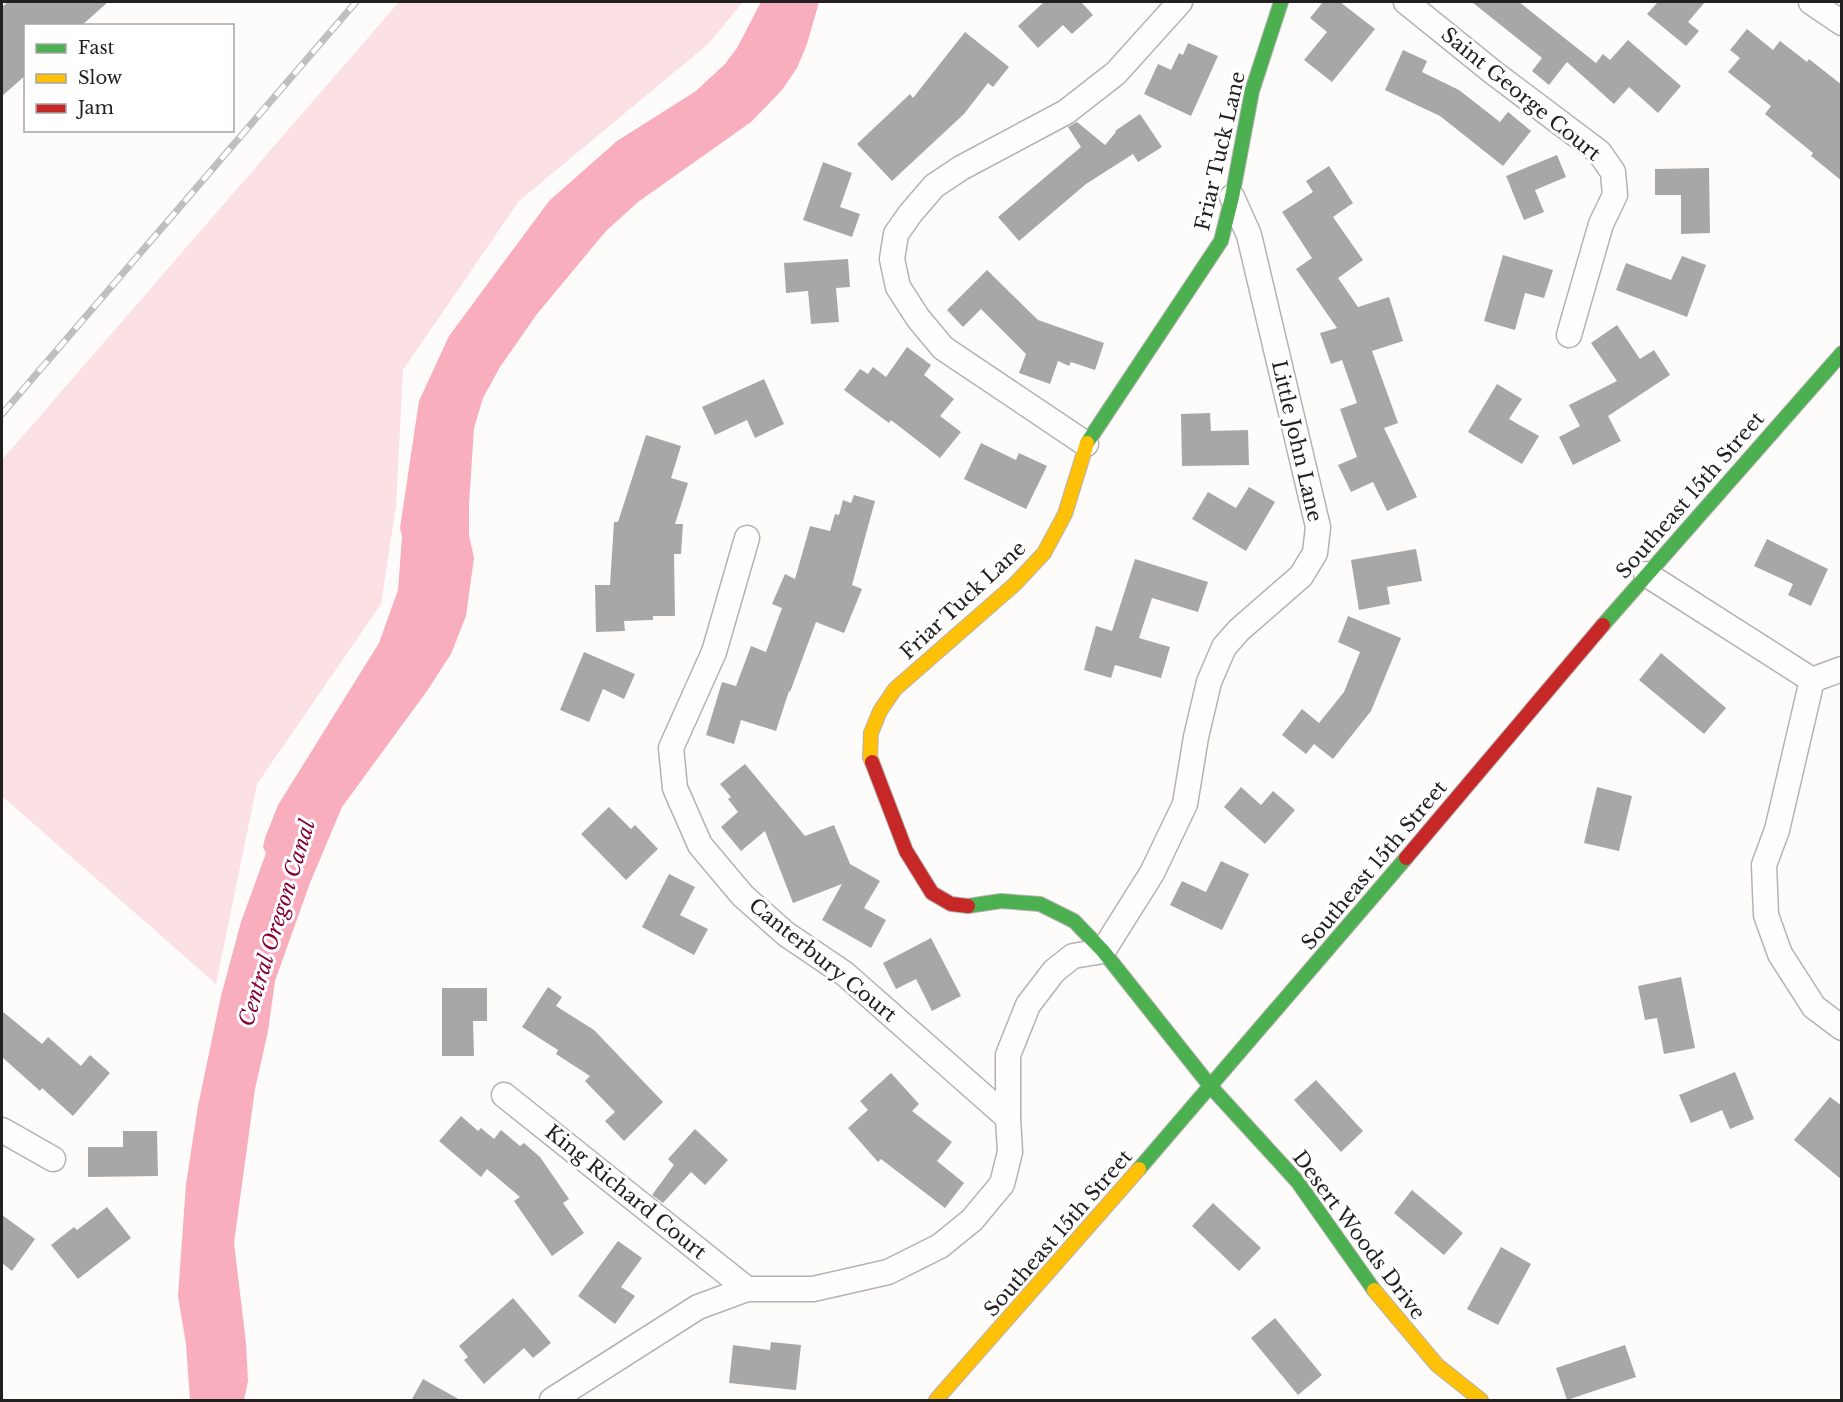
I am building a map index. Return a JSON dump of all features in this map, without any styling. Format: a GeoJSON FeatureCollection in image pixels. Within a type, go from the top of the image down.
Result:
{"type":"FeatureCollection","features":[{"type":"Feature","properties":{"kind":"street"},"geometry":{"type":"LineString","coordinates":[[1086,444],[943,348],[918,318],[898,287],[892,259],[896,234],[934,186],[961,168],[1066,112],[1116,73],[1180,2]]}},
{"type":"Feature","properties":{"kind":"street","name":"Friar Tuck Lane"},"geometry":{"type":"LineString","coordinates":[[1211,1087],[1103,951],[1074,921],[1040,904],[1001,901],[972,906],[951,904],[932,892],[906,851],[870,757],[871,733],[880,711],[895,689],[1015,584],[1044,553],[1065,514],[1086,444],[1221,241],[1232,197],[1252,92],[1281,2]]}},
{"type":"Feature","properties":{"kind":"street","name":"Saint George Court"},"geometry":{"type":"LineString","coordinates":[[1406,2],[1494,73],[1599,152],[1613,172],[1615,195],[1601,224],[1569,335]]}},
{"type":"Feature","properties":{"kind":"street"},"geometry":{"type":"LineString","coordinates":[[1811,2],[1842,23]]}},
{"type":"Feature","properties":{"kind":"street","name":"Little John Lane"},"geometry":{"type":"LineString","coordinates":[[1103,951],[1152,873],[1185,804],[1196,737],[1209,682],[1224,647],[1239,630],[1301,576],[1315,553],[1318,527],[1249,235],[1232,197]]}},
{"type":"Feature","properties":{"kind":"street","name":"Southeast 15th Street"},"geometry":{"type":"LineString","coordinates":[[936,1401],[1211,1087],[1646,574],[1842,353]]}},
{"type":"Feature","properties":{"kind":"street","name":"Canterbury Court"},"geometry":{"type":"LineString","coordinates":[[747,538],[714,651],[672,748],[675,788],[700,845],[743,896],[786,934],[845,974],[1008,1118]]}},
{"type":"Feature","properties":{"kind":"street"},"geometry":{"type":"LineString","coordinates":[[1646,574],[1812,680]]}},
{"type":"Feature","properties":{"kind":"street"},"geometry":{"type":"LineString","coordinates":[[1812,680],[1842,669]]}},
{"type":"Feature","properties":{"kind":"street"},"geometry":{"type":"LineString","coordinates":[[1812,680],[1777,830],[1764,865],[1766,915],[1780,954],[1814,1008],[1842,1028]]}},
{"type":"Feature","properties":{"kind":"street"},"geometry":{"type":"LineString","coordinates":[[552,1401],[698,1307],[747,1289],[813,1289],[888,1272],[940,1246],[972,1220],[1002,1184],[1010,1152],[1008,1055],[1028,1005],[1054,971],[1073,956],[1103,951]]}},
{"type":"Feature","properties":{"kind":"street","name":"Desert Woods Drive"},"geometry":{"type":"LineString","coordinates":[[1211,1087],[1298,1181],[1400,1323],[1437,1365],[1481,1401]]}},
{"type":"Feature","properties":{"kind":"street","name":"King Richard Court"},"geometry":{"type":"LineString","coordinates":[[504,1095],[747,1289]]}},
{"type":"Feature","properties":{"kind":"street"},"geometry":{"type":"LineString","coordinates":[[2,1130],[53,1159]]}},
{"type":"Feature","properties":{"kind":"shaded area"},"geometry":{"type":"Polygon","coordinates":[[[399,2],[743,2],[708,44],[519,201],[403,370],[396,506],[381,604],[257,784],[216,984],[2,796],[2,460],[399,2]]]}},
{"type":"Feature","properties":{"kind":"water","name":"Central Oregon Canal"},"geometry":{"type":"Polygon","coordinates":[[[761,2],[819,2],[807,44],[797,68],[782,90],[751,122],[638,202],[606,231],[537,314],[500,367],[483,398],[474,428],[469,535],[474,558],[466,616],[451,654],[427,691],[342,807],[310,883],[275,981],[268,1031],[255,1089],[234,1243],[246,1343],[248,1381],[244,1400],[190,1400],[186,1344],[178,1296],[186,1184],[198,1106],[221,996],[241,922],[266,853],[263,847],[265,838],[278,805],[379,643],[398,590],[402,537],[400,528],[419,401],[449,336],[549,201],[617,141],[696,91],[725,64],[737,48],[761,2]]]}},
{"type":"Feature","properties":{"kind":"building"},"geometry":{"type":"Polygon","coordinates":[[[8,2],[108,2],[83,24],[24,24],[24,77],[2,96],[2,7],[8,2]]]}},
{"type":"Feature","properties":{"kind":"building"},"geometry":{"type":"Polygon","coordinates":[[[1044,2],[1081,2],[1093,15],[1072,34],[1063,25],[1038,48],[1018,26],[1044,2]]]}},
{"type":"Feature","properties":{"kind":"building"},"geometry":{"type":"Polygon","coordinates":[[[1323,2],[1340,2],[1375,29],[1332,82],[1304,60],[1327,32],[1310,18],[1323,2]]]}},
{"type":"Feature","properties":{"kind":"building"},"geometry":{"type":"Polygon","coordinates":[[[1472,2],[1519,2],[1596,63],[1603,54],[1610,60],[1628,40],[1681,86],[1658,113],[1629,87],[1614,104],[1567,62],[1549,85],[1532,71],[1542,58],[1472,2]]]}},
{"type":"Feature","properties":{"kind":"building"},"geometry":{"type":"Polygon","coordinates":[[[1658,2],[1705,2],[1688,22],[1699,31],[1686,46],[1647,14],[1658,2]]]}},
{"type":"Feature","properties":{"kind":"building"},"geometry":{"type":"Polygon","coordinates":[[[1747,29],[1773,50],[1780,41],[1807,62],[1809,59],[1842,85],[1842,181],[1811,156],[1813,153],[1765,114],[1771,106],[1728,72],[1740,58],[1730,50],[1747,29]]]}},
{"type":"Feature","properties":{"kind":"building"},"geometry":{"type":"Polygon","coordinates":[[[965,32],[1009,67],[993,87],[988,83],[964,114],[892,181],[857,144],[910,94],[913,98],[965,32]]]}},
{"type":"Feature","properties":{"kind":"building"},"geometry":{"type":"Polygon","coordinates":[[[1188,43],[1218,56],[1191,116],[1144,94],[1158,64],[1171,70],[1179,53],[1183,55],[1188,43]]]}},
{"type":"Feature","properties":{"kind":"building"},"geometry":{"type":"Polygon","coordinates":[[[1403,50],[1427,61],[1422,72],[1459,90],[1500,122],[1508,112],[1531,131],[1503,166],[1440,116],[1385,90],[1403,50]]]}},
{"type":"Feature","properties":{"kind":"building"},"geometry":{"type":"Polygon","coordinates":[[[1140,114],[1162,147],[1138,162],[1133,154],[1086,184],[1019,241],[998,217],[1081,147],[1068,127],[1077,122],[1105,145],[1115,131],[1140,114]]]}},
{"type":"Feature","properties":{"kind":"building"},"geometry":{"type":"Polygon","coordinates":[[[1557,155],[1566,177],[1535,190],[1544,212],[1524,220],[1506,176],[1557,155]]]}},
{"type":"Feature","properties":{"kind":"building"},"geometry":{"type":"Polygon","coordinates":[[[823,162],[852,173],[840,207],[860,214],[852,237],[803,220],[823,162]]]}},
{"type":"Feature","properties":{"kind":"building"},"geometry":{"type":"Polygon","coordinates":[[[1329,166],[1353,203],[1333,217],[1363,260],[1338,278],[1358,307],[1389,297],[1403,341],[1372,351],[1398,423],[1384,428],[1417,497],[1387,511],[1373,482],[1351,492],[1338,465],[1357,457],[1340,409],[1357,403],[1342,360],[1331,364],[1320,333],[1337,328],[1296,269],[1312,258],[1282,212],[1313,192],[1306,181],[1329,166]]]}},
{"type":"Feature","properties":{"kind":"building"},"geometry":{"type":"Polygon","coordinates":[[[1709,168],[1710,233],[1681,234],[1681,195],[1655,195],[1655,169],[1709,168]]]}},
{"type":"Feature","properties":{"kind":"building"},"geometry":{"type":"Polygon","coordinates":[[[1503,255],[1553,270],[1544,298],[1525,293],[1515,330],[1484,321],[1503,255]]]}},
{"type":"Feature","properties":{"kind":"building"},"geometry":{"type":"Polygon","coordinates":[[[1682,256],[1706,265],[1687,317],[1616,290],[1626,263],[1671,280],[1682,256]]]}},
{"type":"Feature","properties":{"kind":"building"},"geometry":{"type":"Polygon","coordinates":[[[848,259],[850,287],[836,288],[839,322],[811,324],[808,291],[786,293],[784,263],[848,259]]]}},
{"type":"Feature","properties":{"kind":"building"},"geometry":{"type":"Polygon","coordinates":[[[987,270],[1038,320],[1104,343],[1095,370],[1071,362],[1069,366],[1058,361],[1050,384],[1019,373],[1026,354],[981,309],[963,327],[947,310],[987,270]]]}},
{"type":"Feature","properties":{"kind":"building"},"geometry":{"type":"Polygon","coordinates":[[[1617,325],[1640,359],[1654,350],[1670,375],[1608,416],[1621,441],[1573,465],[1559,437],[1580,426],[1569,405],[1617,381],[1591,343],[1617,325]]]}},
{"type":"Feature","properties":{"kind":"building"},"geometry":{"type":"Polygon","coordinates":[[[907,347],[931,365],[924,375],[954,399],[940,416],[961,432],[940,458],[891,420],[889,423],[844,390],[860,369],[868,374],[873,367],[886,377],[907,347]]]}},
{"type":"Feature","properties":{"kind":"building"},"geometry":{"type":"Polygon","coordinates":[[[764,379],[784,424],[755,438],[747,420],[715,435],[702,407],[764,379]]]}},
{"type":"Feature","properties":{"kind":"building"},"geometry":{"type":"Polygon","coordinates":[[[1497,384],[1522,399],[1509,419],[1539,436],[1522,464],[1468,432],[1497,384]]]}},
{"type":"Feature","properties":{"kind":"building"},"geometry":{"type":"Polygon","coordinates":[[[1210,413],[1211,431],[1248,430],[1249,465],[1182,466],[1181,414],[1210,413]]]}},
{"type":"Feature","properties":{"kind":"building"},"geometry":{"type":"Polygon","coordinates":[[[646,435],[681,446],[671,478],[688,483],[675,524],[683,524],[681,554],[674,554],[675,616],[653,616],[653,620],[624,621],[625,631],[596,632],[595,585],[610,585],[614,522],[618,522],[646,435]]]}},
{"type":"Feature","properties":{"kind":"building"},"geometry":{"type":"Polygon","coordinates":[[[981,443],[1016,460],[1019,453],[1047,466],[1026,509],[964,479],[981,443]]]}},
{"type":"Feature","properties":{"kind":"building"},"geometry":{"type":"Polygon","coordinates":[[[1249,487],[1275,502],[1246,551],[1192,519],[1208,492],[1236,508],[1249,487]]]}},
{"type":"Feature","properties":{"kind":"building"},"geometry":{"type":"Polygon","coordinates":[[[854,495],[875,501],[852,585],[862,589],[844,633],[816,622],[776,731],[741,720],[734,744],[706,735],[722,682],[736,686],[751,646],[766,652],[782,608],[772,604],[785,574],[795,579],[810,526],[830,531],[835,514],[839,515],[843,500],[851,503],[854,495]]]}},
{"type":"Feature","properties":{"kind":"building"},"geometry":{"type":"Polygon","coordinates":[[[1767,539],[1828,569],[1811,606],[1788,595],[1793,584],[1754,566],[1767,539]]]}},
{"type":"Feature","properties":{"kind":"building"},"geometry":{"type":"Polygon","coordinates":[[[1416,549],[1422,581],[1387,587],[1390,604],[1359,610],[1351,560],[1416,549]]]}},
{"type":"Feature","properties":{"kind":"building"},"geometry":{"type":"Polygon","coordinates":[[[1135,559],[1208,582],[1198,612],[1152,598],[1139,638],[1170,647],[1161,678],[1115,665],[1111,678],[1084,670],[1096,626],[1112,631],[1135,559]]]}},
{"type":"Feature","properties":{"kind":"building"},"geometry":{"type":"Polygon","coordinates":[[[1348,616],[1401,638],[1371,711],[1333,759],[1314,744],[1306,754],[1282,735],[1302,709],[1319,723],[1344,692],[1360,652],[1338,642],[1348,616]]]}},
{"type":"Feature","properties":{"kind":"building"},"geometry":{"type":"Polygon","coordinates":[[[584,652],[635,674],[624,699],[603,689],[589,722],[560,710],[584,652]]]}},
{"type":"Feature","properties":{"kind":"building"},"geometry":{"type":"Polygon","coordinates":[[[1661,653],[1726,708],[1704,734],[1639,680],[1661,653]]]}},
{"type":"Feature","properties":{"kind":"building"},"geometry":{"type":"Polygon","coordinates":[[[745,764],[805,836],[834,825],[850,864],[880,881],[864,908],[886,920],[871,948],[822,920],[842,884],[793,903],[765,831],[741,851],[721,827],[738,812],[728,799],[731,797],[720,784],[745,764]]]}},
{"type":"Feature","properties":{"kind":"building"},"geometry":{"type":"Polygon","coordinates":[[[1241,787],[1261,805],[1273,791],[1295,810],[1265,844],[1224,807],[1241,787]]]}},
{"type":"Feature","properties":{"kind":"building"},"geometry":{"type":"Polygon","coordinates":[[[1597,787],[1632,796],[1619,851],[1584,843],[1597,787]]]}},
{"type":"Feature","properties":{"kind":"building"},"geometry":{"type":"Polygon","coordinates":[[[609,807],[631,829],[635,825],[658,849],[626,880],[581,834],[609,807]]]}},
{"type":"Feature","properties":{"kind":"building"},"geometry":{"type":"Polygon","coordinates":[[[1221,861],[1249,874],[1222,930],[1170,905],[1182,881],[1206,892],[1221,861]]]}},
{"type":"Feature","properties":{"kind":"building"},"geometry":{"type":"Polygon","coordinates":[[[669,874],[695,887],[680,915],[708,929],[694,955],[642,927],[669,874]]]}},
{"type":"Feature","properties":{"kind":"building"},"geometry":{"type":"Polygon","coordinates":[[[931,938],[961,996],[932,1011],[916,979],[896,989],[883,963],[931,938]]]}},
{"type":"Feature","properties":{"kind":"building"},"geometry":{"type":"Polygon","coordinates":[[[1681,977],[1695,1048],[1664,1054],[1657,1018],[1645,1020],[1638,986],[1681,977]]]}},
{"type":"Feature","properties":{"kind":"building"},"geometry":{"type":"Polygon","coordinates":[[[548,987],[562,997],[556,1006],[594,1030],[663,1102],[624,1141],[605,1121],[615,1112],[585,1081],[590,1076],[556,1054],[558,1050],[522,1027],[548,987]]]}},
{"type":"Feature","properties":{"kind":"building"},"geometry":{"type":"Polygon","coordinates":[[[442,988],[487,988],[487,1021],[473,1021],[474,1056],[442,1056],[442,988]]]}},
{"type":"Feature","properties":{"kind":"building"},"geometry":{"type":"Polygon","coordinates":[[[2,1011],[42,1044],[48,1037],[81,1066],[90,1055],[110,1073],[73,1116],[42,1088],[40,1091],[2,1057],[2,1011]]]}},
{"type":"Feature","properties":{"kind":"building"},"geometry":{"type":"Polygon","coordinates":[[[1735,1072],[1754,1119],[1730,1129],[1722,1110],[1691,1123],[1679,1095],[1735,1072]]]}},
{"type":"Feature","properties":{"kind":"building"},"geometry":{"type":"Polygon","coordinates":[[[891,1073],[919,1104],[912,1111],[952,1142],[937,1161],[964,1183],[945,1208],[881,1159],[878,1162],[848,1128],[868,1110],[860,1101],[891,1073]]]}},
{"type":"Feature","properties":{"kind":"building"},"geometry":{"type":"Polygon","coordinates":[[[1316,1080],[1363,1131],[1341,1152],[1294,1100],[1316,1080]]]}},
{"type":"Feature","properties":{"kind":"building"},"geometry":{"type":"Polygon","coordinates":[[[1830,1097],[1842,1106],[1842,1180],[1794,1140],[1830,1097]]]}},
{"type":"Feature","properties":{"kind":"building"},"geometry":{"type":"Polygon","coordinates":[[[461,1116],[478,1131],[481,1128],[494,1139],[501,1130],[520,1146],[524,1143],[540,1157],[569,1199],[563,1203],[584,1233],[552,1256],[514,1201],[520,1197],[487,1169],[481,1177],[439,1141],[461,1116]]]}},
{"type":"Feature","properties":{"kind":"building"},"geometry":{"type":"Polygon","coordinates":[[[695,1129],[728,1160],[705,1185],[691,1172],[663,1203],[652,1195],[674,1165],[668,1159],[695,1129]]]}},
{"type":"Feature","properties":{"kind":"building"},"geometry":{"type":"Polygon","coordinates":[[[123,1131],[157,1131],[158,1176],[88,1177],[88,1147],[123,1147],[123,1131]]]}},
{"type":"Feature","properties":{"kind":"building"},"geometry":{"type":"Polygon","coordinates":[[[1412,1190],[1463,1233],[1444,1255],[1394,1213],[1412,1190]]]}},
{"type":"Feature","properties":{"kind":"building"},"geometry":{"type":"Polygon","coordinates":[[[1213,1203],[1261,1248],[1239,1271],[1192,1226],[1213,1203]]]}},
{"type":"Feature","properties":{"kind":"building"},"geometry":{"type":"Polygon","coordinates":[[[107,1207],[131,1238],[78,1279],[51,1245],[74,1227],[77,1230],[107,1207]]]}},
{"type":"Feature","properties":{"kind":"building"},"geometry":{"type":"Polygon","coordinates":[[[2,1215],[35,1239],[12,1271],[2,1263],[2,1215]]]}},
{"type":"Feature","properties":{"kind":"building"},"geometry":{"type":"Polygon","coordinates":[[[618,1241],[642,1258],[621,1287],[635,1296],[615,1324],[578,1296],[618,1241]]]}},
{"type":"Feature","properties":{"kind":"building"},"geometry":{"type":"Polygon","coordinates":[[[1501,1247],[1531,1264],[1498,1325],[1467,1309],[1501,1247]]]}},
{"type":"Feature","properties":{"kind":"building"},"geometry":{"type":"Polygon","coordinates":[[[513,1298],[551,1343],[533,1358],[524,1348],[484,1384],[464,1360],[468,1357],[459,1346],[513,1298]]]}},
{"type":"Feature","properties":{"kind":"building"},"geometry":{"type":"Polygon","coordinates":[[[1275,1318],[1322,1375],[1298,1395],[1251,1338],[1275,1318]]]}},
{"type":"Feature","properties":{"kind":"building"},"geometry":{"type":"Polygon","coordinates":[[[771,1342],[801,1345],[796,1390],[729,1383],[733,1345],[770,1350],[771,1342]]]}},
{"type":"Feature","properties":{"kind":"building"},"geometry":{"type":"Polygon","coordinates":[[[1625,1345],[1636,1377],[1567,1400],[1556,1368],[1625,1345]]]}},
{"type":"Feature","properties":{"kind":"building"},"geometry":{"type":"Polygon","coordinates":[[[423,1379],[462,1401],[411,1401],[423,1379]]]}},
{"type":"Feature","properties":{"kind":"railway"},"geometry":{"type":"LineString","coordinates":[[2,414],[356,2]]}},
{"type":"Feature","properties":{"kind":"traffic: fast"},"geometry":{"type":"LineString","coordinates":[[1087,443],[1221,241],[1232,197],[1252,91],[1281,2]]}},
{"type":"Feature","properties":{"kind":"traffic: fast"},"geometry":{"type":"LineString","coordinates":[[1603,625],[1842,353]]}},
{"type":"Feature","properties":{"kind":"traffic: fast"},"geometry":{"type":"LineString","coordinates":[[1139,1169],[1406,858]]}},
{"type":"Feature","properties":{"kind":"traffic: fast"},"geometry":{"type":"LineString","coordinates":[[968,906],[1001,901],[1040,904],[1074,921],[1103,951],[1211,1087],[1297,1181],[1374,1290]]}},
{"type":"Feature","properties":{"kind":"traffic: slow"},"geometry":{"type":"LineString","coordinates":[[872,762],[870,757],[871,733],[880,711],[895,689],[1015,584],[1044,553],[1065,514],[1087,443]]}},
{"type":"Feature","properties":{"kind":"traffic: slow"},"geometry":{"type":"LineString","coordinates":[[936,1400],[1139,1169]]}},
{"type":"Feature","properties":{"kind":"traffic: slow"},"geometry":{"type":"LineString","coordinates":[[1374,1290],[1437,1365],[1481,1400]]}},
{"type":"Feature","properties":{"kind":"traffic: jam"},"geometry":{"type":"LineString","coordinates":[[1406,858],[1603,625]]}},
{"type":"Feature","properties":{"kind":"traffic: jam"},"geometry":{"type":"LineString","coordinates":[[872,762],[906,851],[932,893],[951,904],[968,906]]}}]}
